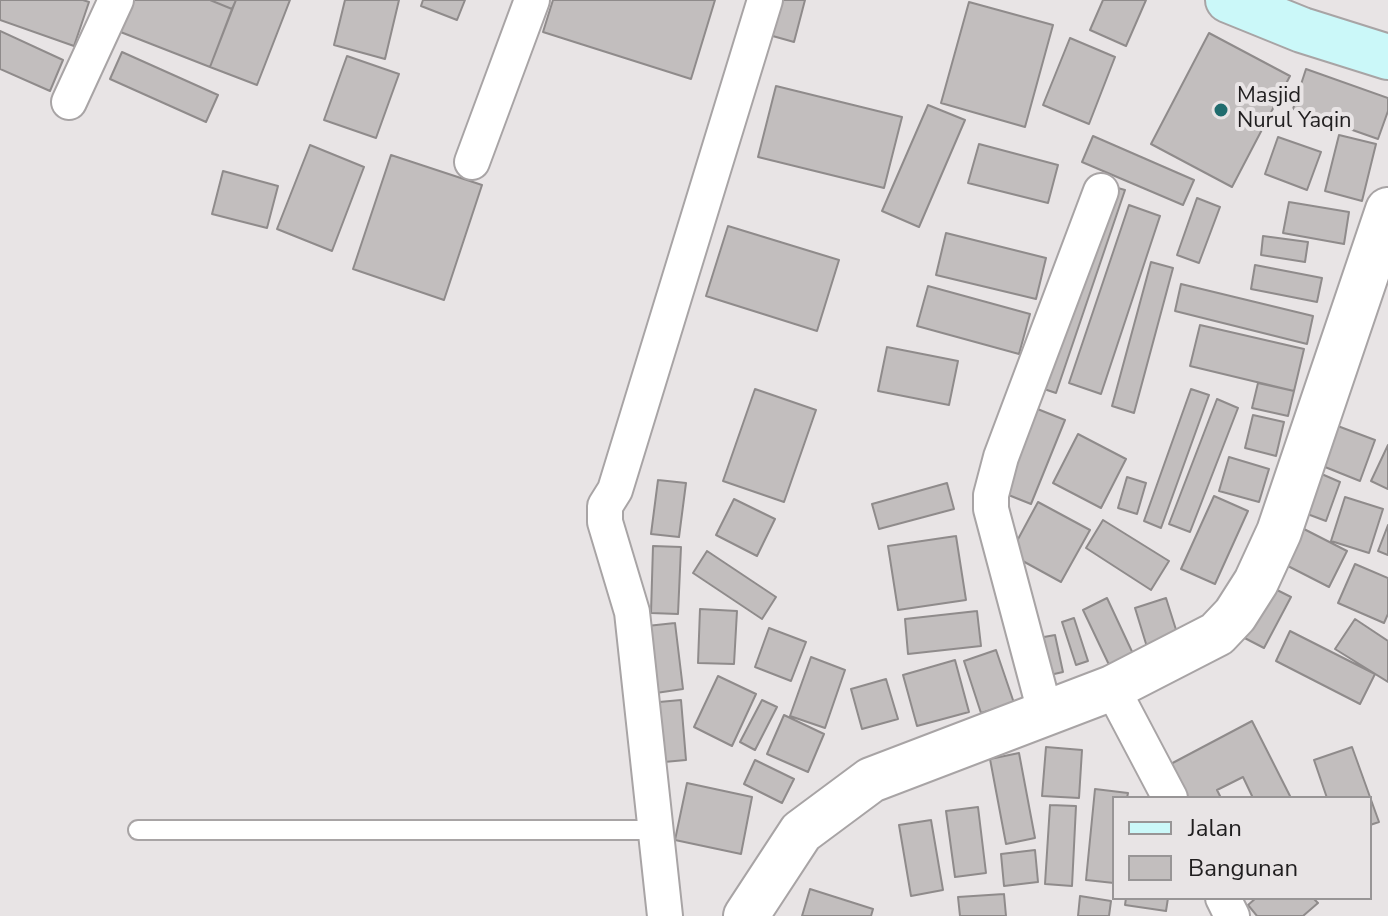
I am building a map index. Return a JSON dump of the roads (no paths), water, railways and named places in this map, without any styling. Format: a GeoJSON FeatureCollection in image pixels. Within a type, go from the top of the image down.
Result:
{"type":"FeatureCollection","features":[{"type":"Feature","properties":{"kind":"main road"},"geometry":{"type":"LineString","coordinates":[[1228,0],[1315,34],[1388,57]]}},
{"type":"Feature","properties":{"kind":"street"},"geometry":{"type":"LineString","coordinates":[[69,102],[116,0]]}},
{"type":"Feature","properties":{"kind":"street"},"geometry":{"type":"LineString","coordinates":[[472,162],[532,0]]}},
{"type":"Feature","properties":{"kind":"street"},"geometry":{"type":"LineString","coordinates":[[665,916],[632,612],[605,522],[605,506],[615,490],[765,0]]}},
{"type":"Feature","properties":{"kind":"street"},"geometry":{"type":"LineString","coordinates":[[1045,712],[991,509],[991,495],[1001,457],[1101,191]]}},
{"type":"Feature","properties":{"kind":"street"},"geometry":{"type":"LineString","coordinates":[[746,916],[801,832],[871,780],[1112,688],[1217,634],[1235,615],[1256,582],[1279,532],[1388,210]]}},
{"type":"Feature","properties":{"kind":"street"},"geometry":{"type":"LineString","coordinates":[[1112,688],[1169,796]]}},
{"type":"Feature","properties":{"kind":"lane"},"geometry":{"type":"LineString","coordinates":[[138,830],[655,830]]}},
{"type":"Feature","properties":{"kind":"place","name":"Masjid Nurul Yaqin"},"geometry":{"type":"Point","coordinates":[1221,110]}}]}
